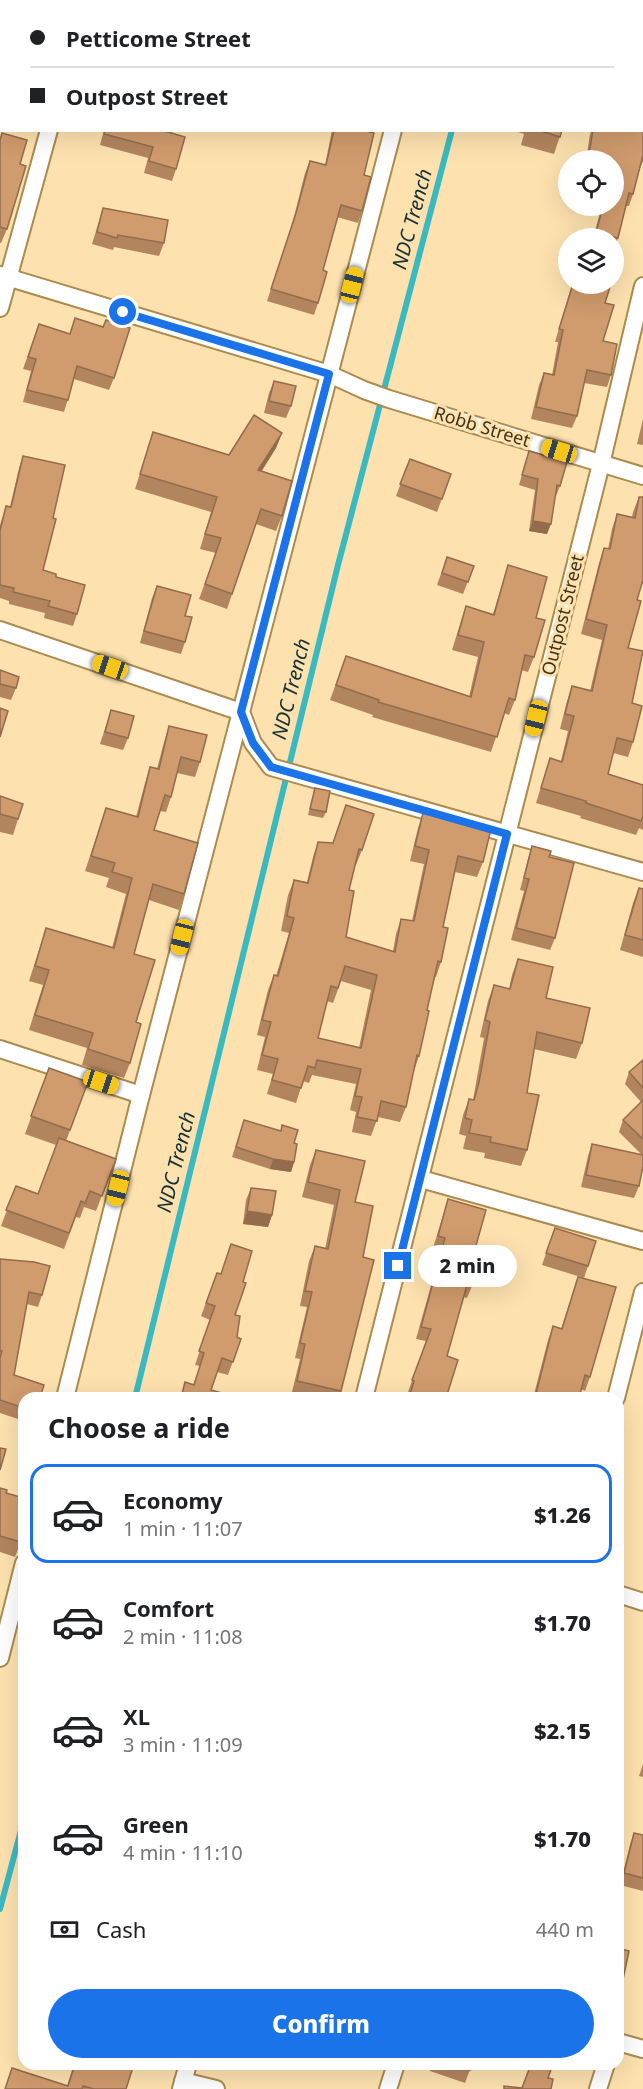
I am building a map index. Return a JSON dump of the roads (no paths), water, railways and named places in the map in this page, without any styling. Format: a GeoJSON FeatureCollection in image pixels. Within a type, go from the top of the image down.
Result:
{"type":"FeatureCollection","features":[{"type":"Feature","properties":{"kind":"street"},"geometry":{"type":"LineString","coordinates":[[0,308],[4,276],[48,132]]}},
{"type":"Feature","properties":{"kind":"street"},"geometry":{"type":"LineString","coordinates":[[67,1392],[141,1095],[392,132]]}},
{"type":"Feature","properties":{"kind":"street","name":"Robb Street"},"geometry":{"type":"LineString","coordinates":[[4,276],[329,374],[389,399],[643,477]]}},
{"type":"Feature","properties":{"kind":"street","name":"Outpost Street"},"geometry":{"type":"LineString","coordinates":[[366,1392],[601,464],[643,286]]}},
{"type":"Feature","properties":{"kind":"street"},"geometry":{"type":"LineString","coordinates":[[0,630],[241,712]]}},
{"type":"Feature","properties":{"kind":"street"},"geometry":{"type":"LineString","coordinates":[[241,712],[253,743],[271,767],[643,872]]}},
{"type":"Feature","properties":{"kind":"street"},"geometry":{"type":"LineString","coordinates":[[0,1049],[141,1095]]}},
{"type":"Feature","properties":{"kind":"street"},"geometry":{"type":"LineString","coordinates":[[421,1179],[643,1241]]}},
{"type":"Feature","properties":{"kind":"street"},"geometry":{"type":"LineString","coordinates":[[618,1392],[643,1292]]}},
{"type":"Feature","properties":{"kind":"street"},"geometry":{"type":"LineString","coordinates":[[0,1658],[3,1634],[18,1583]]}},
{"type":"Feature","properties":{"kind":"street"},"geometry":{"type":"LineString","coordinates":[[624,1596],[643,1602]]}},
{"type":"Feature","properties":{"kind":"street"},"geometry":{"type":"LineString","coordinates":[[624,2044],[643,2049]]}},
{"type":"Feature","properties":{"kind":"street"},"geometry":{"type":"LineString","coordinates":[[186,2070],[182,2085],[216,2089]]}},
{"type":"Feature","properties":{"kind":"street"},"geometry":{"type":"LineString","coordinates":[[388,2089],[394,2070]]}},
{"type":"Feature","properties":{"kind":"street"},"geometry":{"type":"LineString","coordinates":[[598,2089],[604,2070]]}},
{"type":"Feature","properties":{"kind":"waterway","name":"NDC Trench"},"geometry":{"type":"LineString","coordinates":[[136,1392],[338,565],[451,132]]}},
{"type":"Feature","properties":{"kind":"waterway","name":"NDC Trench"},"geometry":{"type":"LineString","coordinates":[[0,1909],[18,1842]]}}]}
